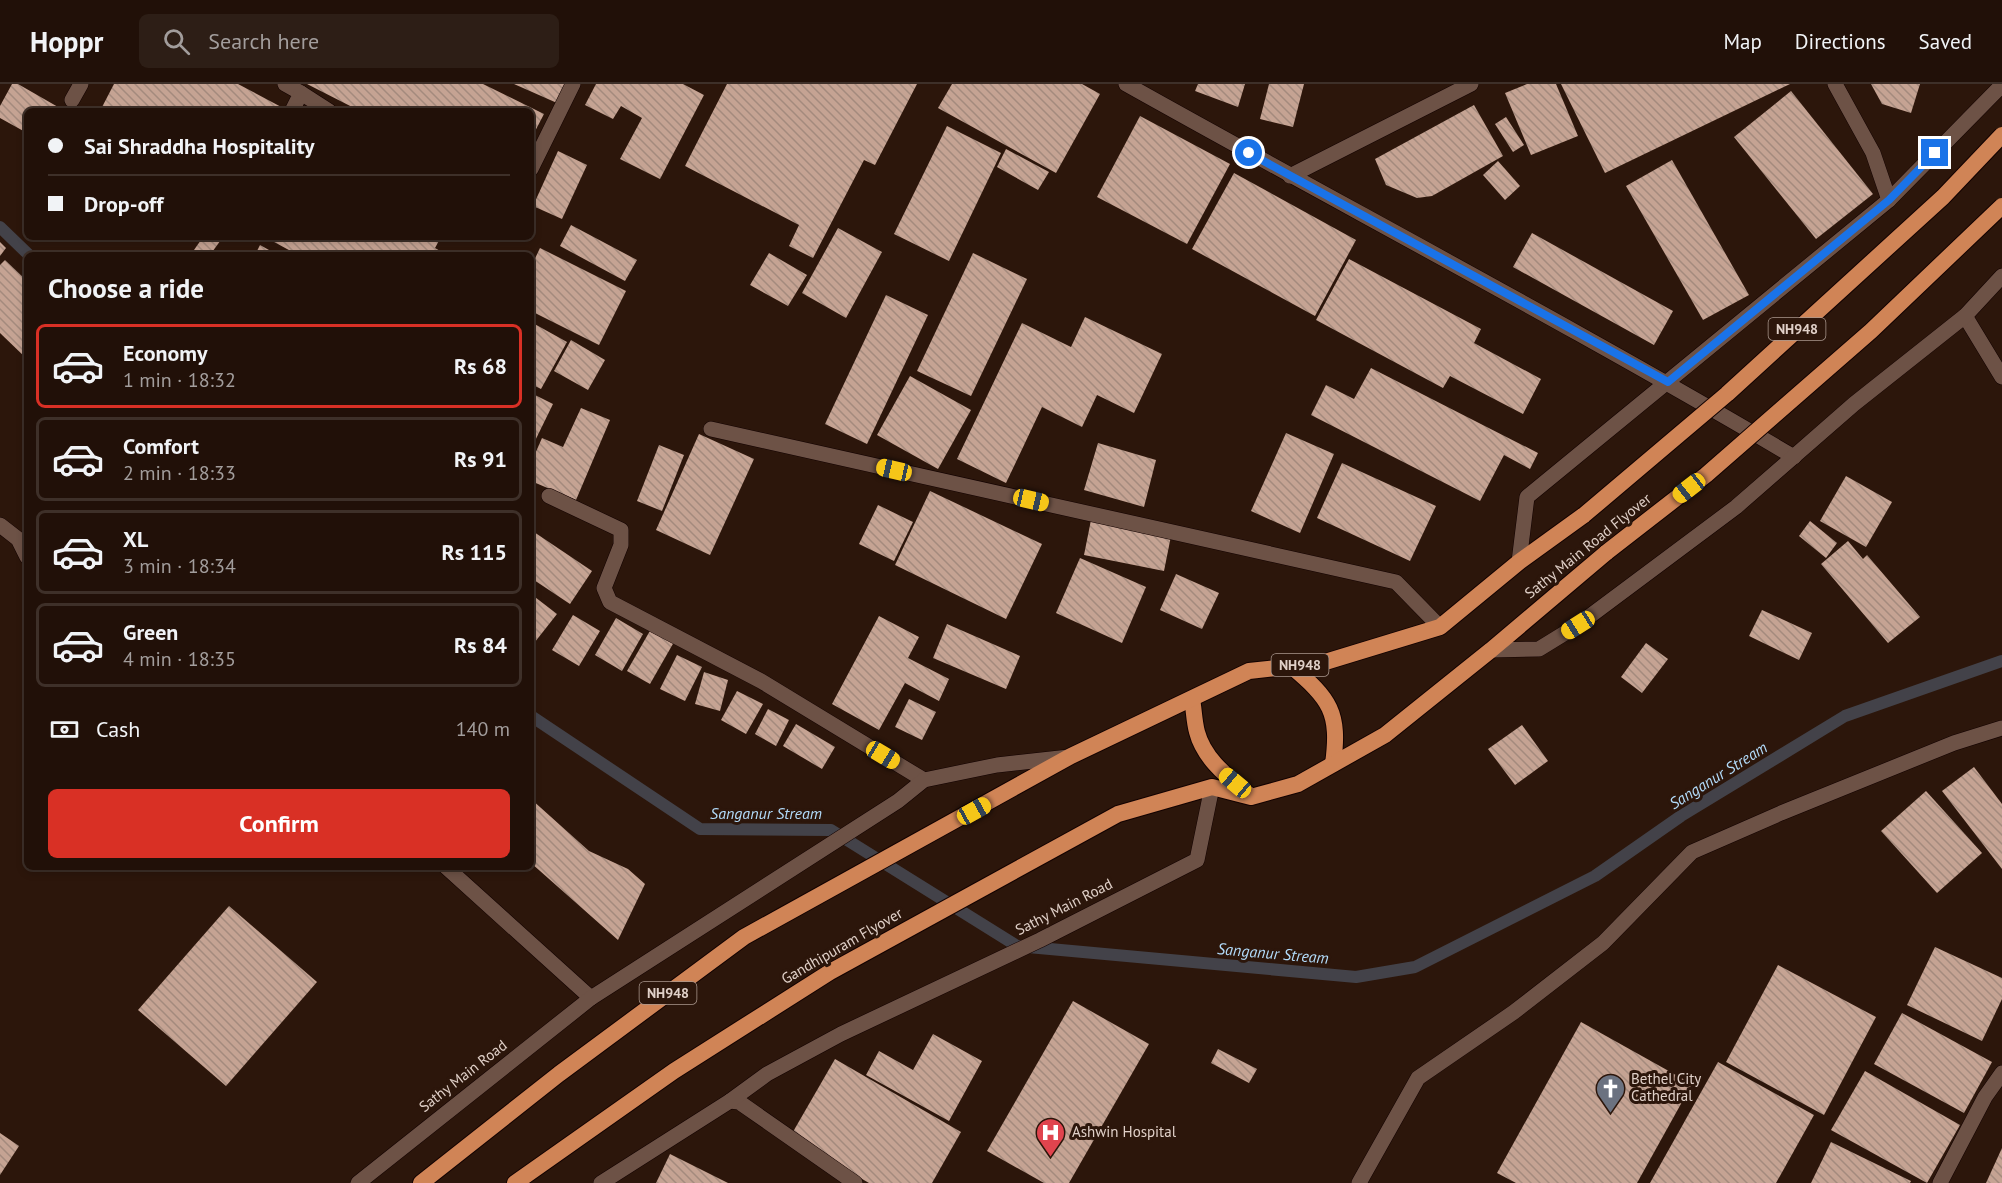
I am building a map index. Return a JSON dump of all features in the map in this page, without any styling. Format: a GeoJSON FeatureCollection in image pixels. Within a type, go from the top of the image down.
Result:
{"type":"FeatureCollection","features":[{"type":"Feature","properties":{"kind":"highway","name":"Sathy Main Road Flyover"},"geometry":{"type":"LineString","coordinates":[[1519,562],[1584,515],[1728,394],[1943,197],[2002,135]]}},
{"type":"Feature","properties":{"kind":"highway","name":"Sathy Main Road Flyover"},"geometry":{"type":"LineString","coordinates":[[1491,650],[1607,552],[1706,476],[1871,331],[2002,207]]}},
{"type":"Feature","properties":{"kind":"highway","name":"NH948"},"geometry":{"type":"LineString","coordinates":[[421,1183],[559,1074],[744,937],[1071,756],[1249,671],[1322,663],[1440,627],[1519,562]]}},
{"type":"Feature","properties":{"kind":"highway"},"geometry":{"type":"LineString","coordinates":[[1212,788],[1251,797],[1298,784],[1385,735],[1491,650]]}},
{"type":"Feature","properties":{"kind":"highway"},"geometry":{"type":"LineString","coordinates":[[1291,666],[1313,685],[1331,708],[1336,738],[1333,764]]}},
{"type":"Feature","properties":{"kind":"highway"},"geometry":{"type":"LineString","coordinates":[[1192,699],[1197,734],[1206,750],[1218,769],[1251,797]]}},
{"type":"Feature","properties":{"kind":"highway","name":"Gandhipuram Flyover"},"geometry":{"type":"LineString","coordinates":[[514,1183],[674,1071],[830,972],[1118,814],[1212,788]]}},
{"type":"Feature","properties":{"kind":"street"},"geometry":{"type":"LineString","coordinates":[[72,100],[81,84]]}},
{"type":"Feature","properties":{"kind":"street"},"geometry":{"type":"LineString","coordinates":[[285,84],[324,108]]}},
{"type":"Feature","properties":{"kind":"street"},"geometry":{"type":"LineString","coordinates":[[534,163],[573,84]]}},
{"type":"Feature","properties":{"kind":"street"},"geometry":{"type":"LineString","coordinates":[[1126,84],[1668,382],[1794,457]]}},
{"type":"Feature","properties":{"kind":"street"},"geometry":{"type":"LineString","coordinates":[[1290,176],[1471,84]]}},
{"type":"Feature","properties":{"kind":"street"},"geometry":{"type":"LineString","coordinates":[[1835,84],[1873,153],[1889,200]]}},
{"type":"Feature","properties":{"kind":"street"},"geometry":{"type":"LineString","coordinates":[[1519,562],[1527,497],[1889,200],[2002,85]]}},
{"type":"Feature","properties":{"kind":"street"},"geometry":{"type":"LineString","coordinates":[[294,108],[302,93]]}},
{"type":"Feature","properties":{"kind":"street"},"geometry":{"type":"LineString","coordinates":[[1491,650],[1539,649],[1578,625],[1736,507],[1854,404],[1965,316],[2002,276]]}},
{"type":"Feature","properties":{"kind":"street"},"geometry":{"type":"LineString","coordinates":[[1965,316],[2002,377]]}},
{"type":"Feature","properties":{"kind":"street"},"geometry":{"type":"LineString","coordinates":[[711,429],[1396,582],[1440,627]]}},
{"type":"Feature","properties":{"kind":"street"},"geometry":{"type":"LineString","coordinates":[[549,496],[621,530],[621,546],[604,588],[610,602],[761,681],[924,780],[997,765],[1071,756]]}},
{"type":"Feature","properties":{"kind":"street"},"geometry":{"type":"LineString","coordinates":[[0,525],[18,539],[24,551]]}},
{"type":"Feature","properties":{"kind":"street"},"geometry":{"type":"LineString","coordinates":[[1359,1183],[1418,1078],[1514,1012],[1603,943],[1692,852],[1792,808],[1954,743],[2002,728]]}},
{"type":"Feature","properties":{"kind":"street","name":"Sathy Main Road"},"geometry":{"type":"LineString","coordinates":[[357,1183],[591,998],[898,801],[924,780]]}},
{"type":"Feature","properties":{"kind":"street","name":"Sathy Main Road"},"geometry":{"type":"LineString","coordinates":[[601,1183],[730,1101],[767,1074],[841,1034],[1040,940],[1197,860],[1212,788]]}},
{"type":"Feature","properties":{"kind":"street"},"geometry":{"type":"LineString","coordinates":[[449,870],[591,998]]}},
{"type":"Feature","properties":{"kind":"street"},"geometry":{"type":"LineString","coordinates":[[1940,1183],[1985,1097],[2002,1073]]}},
{"type":"Feature","properties":{"kind":"street"},"geometry":{"type":"LineString","coordinates":[[730,1101],[739,1102],[855,1183]]}},
{"type":"Feature","properties":{"kind":"building"},"geometry":{"type":"Polygon","coordinates":[[[12,84],[18,84],[60,108],[24,108],[24,131],[0,118],[0,106],[12,84]]]}},
{"type":"Feature","properties":{"kind":"building"},"geometry":{"type":"Polygon","coordinates":[[[114,84],[238,84],[283,108],[102,108],[114,84]]]}},
{"type":"Feature","properties":{"kind":"building"},"geometry":{"type":"Polygon","coordinates":[[[307,84],[483,84],[532,108],[354,108],[307,84]]]}},
{"type":"Feature","properties":{"kind":"building"},"geometry":{"type":"Polygon","coordinates":[[[514,84],[565,84],[557,103],[514,84]]]}},
{"type":"Feature","properties":{"kind":"building"},"geometry":{"type":"Polygon","coordinates":[[[596,84],[683,84],[704,95],[660,179],[620,159],[642,118],[621,106],[613,119],[585,105],[596,84]]]}},
{"type":"Feature","properties":{"kind":"building"},"geometry":{"type":"Polygon","coordinates":[[[727,84],[917,84],[875,165],[864,160],[813,258],[789,246],[799,225],[685,166],[727,84]]]}},
{"type":"Feature","properties":{"kind":"building"},"geometry":{"type":"Polygon","coordinates":[[[952,84],[1082,84],[1100,94],[1056,173],[938,108],[952,84]]]}},
{"type":"Feature","properties":{"kind":"building"},"geometry":{"type":"Polygon","coordinates":[[[1198,84],[1245,84],[1238,107],[1195,91],[1198,84]]]}},
{"type":"Feature","properties":{"kind":"building"},"geometry":{"type":"Polygon","coordinates":[[[1269,84],[1304,84],[1293,127],[1260,119],[1269,84]]]}},
{"type":"Feature","properties":{"kind":"building"},"geometry":{"type":"Polygon","coordinates":[[[1527,84],[1556,84],[1578,136],[1531,155],[1505,93],[1527,84]]]}},
{"type":"Feature","properties":{"kind":"building"},"geometry":{"type":"Polygon","coordinates":[[[1561,84],[1790,84],[1605,173],[1561,84]]]}},
{"type":"Feature","properties":{"kind":"building"},"geometry":{"type":"Polygon","coordinates":[[[1871,84],[1920,84],[1911,113],[1882,104],[1871,84]]]}},
{"type":"Feature","properties":{"kind":"building"},"geometry":{"type":"Polygon","coordinates":[[[1791,91],[1873,194],[1816,239],[1734,137],[1791,91]]]}},
{"type":"Feature","properties":{"kind":"building"},"geometry":{"type":"Polygon","coordinates":[[[1474,105],[1503,156],[1432,196],[1417,198],[1386,185],[1375,159],[1474,105]]]}},
{"type":"Feature","properties":{"kind":"building"},"geometry":{"type":"Polygon","coordinates":[[[534,109],[544,114],[534,133],[534,109]]]}},
{"type":"Feature","properties":{"kind":"building"},"geometry":{"type":"Polygon","coordinates":[[[1140,116],[1230,164],[1187,244],[1097,197],[1140,116]]]}},
{"type":"Feature","properties":{"kind":"building"},"geometry":{"type":"Polygon","coordinates":[[[1506,117],[1524,145],[1513,152],[1495,124],[1506,117]]]}},
{"type":"Feature","properties":{"kind":"building"},"geometry":{"type":"Polygon","coordinates":[[[947,126],[1001,153],[949,261],[894,234],[947,126]]]}},
{"type":"Feature","properties":{"kind":"building"},"geometry":{"type":"Polygon","coordinates":[[[1006,149],[1049,172],[1038,190],[997,167],[1006,149]]]}},
{"type":"Feature","properties":{"kind":"building"},"geometry":{"type":"Polygon","coordinates":[[[558,151],[587,165],[562,219],[534,206],[558,151]]]}},
{"type":"Feature","properties":{"kind":"building"},"geometry":{"type":"Polygon","coordinates":[[[1672,160],[1749,295],[1703,320],[1626,186],[1672,160]]]}},
{"type":"Feature","properties":{"kind":"building"},"geometry":{"type":"Polygon","coordinates":[[[1498,161],[1520,186],[1505,200],[1483,175],[1498,161]]]}},
{"type":"Feature","properties":{"kind":"building"},"geometry":{"type":"Polygon","coordinates":[[[1234,173],[1356,240],[1315,316],[1192,249],[1234,173]]]}},
{"type":"Feature","properties":{"kind":"building"},"geometry":{"type":"Polygon","coordinates":[[[571,225],[637,260],[625,281],[560,246],[571,225]]]}},
{"type":"Feature","properties":{"kind":"building"},"geometry":{"type":"Polygon","coordinates":[[[838,228],[882,252],[846,318],[802,293],[838,228]]]}},
{"type":"Feature","properties":{"kind":"building"},"geometry":{"type":"Polygon","coordinates":[[[1532,233],[1673,311],[1654,345],[1513,267],[1532,233]]]}},
{"type":"Feature","properties":{"kind":"building"},"geometry":{"type":"Polygon","coordinates":[[[201,240],[221,240],[212,252],[194,250],[201,240]]]}},
{"type":"Feature","properties":{"kind":"building"},"geometry":{"type":"Polygon","coordinates":[[[270,240],[439,240],[435,248],[442,252],[292,252],[270,240]]]}},
{"type":"Feature","properties":{"kind":"building"},"geometry":{"type":"Polygon","coordinates":[[[0,242],[6,248],[0,256],[0,242]]]}},
{"type":"Feature","properties":{"kind":"building"},"geometry":{"type":"Polygon","coordinates":[[[260,245],[273,252],[256,252],[260,245]]]}},
{"type":"Feature","properties":{"kind":"building"},"geometry":{"type":"Polygon","coordinates":[[[540,248],[626,291],[599,345],[534,312],[534,261],[540,248]]]}},
{"type":"Feature","properties":{"kind":"building"},"geometry":{"type":"Polygon","coordinates":[[[769,253],[807,275],[788,306],[750,285],[769,253]]]}},
{"type":"Feature","properties":{"kind":"building"},"geometry":{"type":"Polygon","coordinates":[[[973,253],[1027,279],[971,396],[917,371],[973,253]]]}},
{"type":"Feature","properties":{"kind":"building"},"geometry":{"type":"Polygon","coordinates":[[[1349,259],[1481,329],[1474,343],[1541,379],[1523,414],[1450,376],[1443,388],[1316,320],[1349,259]]]}},
{"type":"Feature","properties":{"kind":"building"},"geometry":{"type":"Polygon","coordinates":[[[5,260],[24,278],[24,356],[0,333],[0,265],[5,260]]]}},
{"type":"Feature","properties":{"kind":"building"},"geometry":{"type":"Polygon","coordinates":[[[886,295],[928,315],[867,444],[825,424],[886,295]]]}},
{"type":"Feature","properties":{"kind":"building"},"geometry":{"type":"Polygon","coordinates":[[[1085,317],[1162,354],[1134,413],[1097,395],[1082,427],[1042,407],[1006,483],[957,459],[1022,323],[1071,347],[1085,317]]]}},
{"type":"Feature","properties":{"kind":"building"},"geometry":{"type":"Polygon","coordinates":[[[534,324],[567,342],[541,389],[534,386],[534,324]]]}},
{"type":"Feature","properties":{"kind":"building"},"geometry":{"type":"Polygon","coordinates":[[[571,340],[605,360],[588,390],[554,371],[571,340]]]}},
{"type":"Feature","properties":{"kind":"building"},"geometry":{"type":"Polygon","coordinates":[[[1371,368],[1538,453],[1530,469],[1504,455],[1480,501],[1311,415],[1326,385],[1354,399],[1371,368]]]}},
{"type":"Feature","properties":{"kind":"building"},"geometry":{"type":"Polygon","coordinates":[[[910,376],[971,410],[938,469],[877,435],[910,376]]]}},
{"type":"Feature","properties":{"kind":"building"},"geometry":{"type":"Polygon","coordinates":[[[534,394],[553,404],[534,443],[534,394]]]}},
{"type":"Feature","properties":{"kind":"building"},"geometry":{"type":"Polygon","coordinates":[[[581,408],[610,420],[576,500],[534,482],[534,456],[542,438],[563,447],[581,408]]]}},
{"type":"Feature","properties":{"kind":"building"},"geometry":{"type":"Polygon","coordinates":[[[1286,433],[1334,454],[1300,533],[1251,511],[1286,433]]]}},
{"type":"Feature","properties":{"kind":"building"},"geometry":{"type":"Polygon","coordinates":[[[699,434],[754,459],[710,555],[656,530],[699,434]]]}},
{"type":"Feature","properties":{"kind":"building"},"geometry":{"type":"Polygon","coordinates":[[[1098,443],[1156,460],[1144,507],[1084,490],[1098,443]]]}},
{"type":"Feature","properties":{"kind":"building"},"geometry":{"type":"Polygon","coordinates":[[[659,445],[684,455],[662,511],[637,501],[659,445]]]}},
{"type":"Feature","properties":{"kind":"building"},"geometry":{"type":"Polygon","coordinates":[[[1342,463],[1436,506],[1410,561],[1317,518],[1342,463]]]}},
{"type":"Feature","properties":{"kind":"building"},"geometry":{"type":"Polygon","coordinates":[[[1846,476],[1892,502],[1866,547],[1820,521],[1846,476]]]}},
{"type":"Feature","properties":{"kind":"building"},"geometry":{"type":"Polygon","coordinates":[[[930,491],[1042,544],[1006,619],[895,565],[930,491]]]}},
{"type":"Feature","properties":{"kind":"building"},"geometry":{"type":"Polygon","coordinates":[[[878,505],[913,522],[894,561],[859,544],[878,505]]]}},
{"type":"Feature","properties":{"kind":"building"},"geometry":{"type":"Polygon","coordinates":[[[1091,520],[1171,536],[1164,571],[1084,555],[1091,520]]]}},
{"type":"Feature","properties":{"kind":"building"},"geometry":{"type":"Polygon","coordinates":[[[1810,521],[1837,543],[1826,558],[1799,536],[1810,521]]]}},
{"type":"Feature","properties":{"kind":"building"},"geometry":{"type":"Polygon","coordinates":[[[534,532],[592,571],[570,604],[534,580],[534,532]]]}},
{"type":"Feature","properties":{"kind":"building"},"geometry":{"type":"Polygon","coordinates":[[[1848,541],[1863,559],[1867,555],[1920,617],[1888,643],[1821,564],[1848,541]]]}},
{"type":"Feature","properties":{"kind":"building"},"geometry":{"type":"Polygon","coordinates":[[[1080,558],[1146,587],[1122,643],[1056,613],[1080,558]]]}},
{"type":"Feature","properties":{"kind":"building"},"geometry":{"type":"Polygon","coordinates":[[[1176,574],[1219,593],[1202,629],[1160,610],[1176,574]]]}},
{"type":"Feature","properties":{"kind":"building"},"geometry":{"type":"Polygon","coordinates":[[[534,596],[557,614],[534,643],[534,596]]]}},
{"type":"Feature","properties":{"kind":"building"},"geometry":{"type":"Polygon","coordinates":[[[1762,610],[1812,633],[1799,660],[1749,636],[1762,610]]]}},
{"type":"Feature","properties":{"kind":"building"},"geometry":{"type":"Polygon","coordinates":[[[573,615],[600,631],[579,666],[552,650],[573,615]]]}},
{"type":"Feature","properties":{"kind":"building"},"geometry":{"type":"Polygon","coordinates":[[[879,616],[919,637],[908,658],[949,679],[939,701],[905,683],[879,730],[832,704],[879,616]]]}},
{"type":"Feature","properties":{"kind":"building"},"geometry":{"type":"Polygon","coordinates":[[[616,618],[643,634],[622,671],[595,655],[616,618]]]}},
{"type":"Feature","properties":{"kind":"building"},"geometry":{"type":"Polygon","coordinates":[[[947,624],[1020,656],[1006,689],[933,658],[947,624]]]}},
{"type":"Feature","properties":{"kind":"building"},"geometry":{"type":"Polygon","coordinates":[[[651,629],[674,642],[650,684],[627,671],[651,629]]]}},
{"type":"Feature","properties":{"kind":"building"},"geometry":{"type":"Polygon","coordinates":[[[1646,643],[1668,659],[1642,693],[1621,677],[1646,643]]]}},
{"type":"Feature","properties":{"kind":"building"},"geometry":{"type":"Polygon","coordinates":[[[677,655],[702,667],[685,701],[660,689],[677,655]]]}},
{"type":"Feature","properties":{"kind":"building"},"geometry":{"type":"Polygon","coordinates":[[[704,672],[728,680],[720,711],[695,704],[704,672]]]}},
{"type":"Feature","properties":{"kind":"building"},"geometry":{"type":"Polygon","coordinates":[[[737,691],[763,704],[746,734],[721,720],[737,691]]]}},
{"type":"Feature","properties":{"kind":"building"},"geometry":{"type":"Polygon","coordinates":[[[909,699],[936,712],[922,740],[895,727],[909,699]]]}},
{"type":"Feature","properties":{"kind":"building"},"geometry":{"type":"Polygon","coordinates":[[[768,709],[789,720],[776,746],[755,734],[768,709]]]}},
{"type":"Feature","properties":{"kind":"building"},"geometry":{"type":"Polygon","coordinates":[[[796,724],[835,747],[822,769],[783,746],[796,724]]]}},
{"type":"Feature","properties":{"kind":"building"},"geometry":{"type":"Polygon","coordinates":[[[1522,725],[1548,761],[1515,785],[1488,749],[1522,725]]]}},
{"type":"Feature","properties":{"kind":"building"},"geometry":{"type":"Polygon","coordinates":[[[1974,767],[2002,804],[2002,869],[1942,791],[1974,767]]]}},
{"type":"Feature","properties":{"kind":"building"},"geometry":{"type":"Polygon","coordinates":[[[1926,791],[1982,853],[1937,893],[1881,831],[1926,791]]]}},
{"type":"Feature","properties":{"kind":"building"},"geometry":{"type":"Polygon","coordinates":[[[534,802],[589,851],[628,869],[645,884],[618,940],[534,866],[534,802]]]}},
{"type":"Feature","properties":{"kind":"building"},"geometry":{"type":"Polygon","coordinates":[[[229,906],[317,982],[226,1086],[138,1010],[229,906]]]}},
{"type":"Feature","properties":{"kind":"building"},"geometry":{"type":"Polygon","coordinates":[[[1935,947],[2002,978],[2002,999],[1982,1041],[1907,1005],[1935,947]]]}},
{"type":"Feature","properties":{"kind":"building"},"geometry":{"type":"Polygon","coordinates":[[[1778,965],[1876,1017],[1824,1115],[1726,1062],[1778,965]]]}},
{"type":"Feature","properties":{"kind":"building"},"geometry":{"type":"Polygon","coordinates":[[[1073,1001],[1149,1044],[1069,1183],[1044,1183],[987,1151],[1073,1001]]]}},
{"type":"Feature","properties":{"kind":"building"},"geometry":{"type":"Polygon","coordinates":[[[1902,1013],[1992,1062],[1964,1113],[1874,1064],[1902,1013]]]}},
{"type":"Feature","properties":{"kind":"building"},"geometry":{"type":"Polygon","coordinates":[[[1581,1022],[1692,1084],[1637,1183],[1516,1183],[1497,1173],[1581,1022]]]}},
{"type":"Feature","properties":{"kind":"building"},"geometry":{"type":"Polygon","coordinates":[[[933,1034],[982,1061],[949,1121],[866,1075],[879,1051],[913,1070],[933,1034]]]}},
{"type":"Feature","properties":{"kind":"building"},"geometry":{"type":"Polygon","coordinates":[[[1218,1049],[1257,1069],[1249,1083],[1211,1063],[1218,1049]]]}},
{"type":"Feature","properties":{"kind":"building"},"geometry":{"type":"Polygon","coordinates":[[[835,1059],[961,1132],[932,1183],[869,1183],[790,1137],[835,1059]]]}},
{"type":"Feature","properties":{"kind":"building"},"geometry":{"type":"Polygon","coordinates":[[[1718,1062],[1814,1115],[1776,1183],[1650,1183],[1718,1062]]]}},
{"type":"Feature","properties":{"kind":"building"},"geometry":{"type":"Polygon","coordinates":[[[1865,1071],[1960,1125],[1927,1183],[1831,1130],[1865,1071]]]}},
{"type":"Feature","properties":{"kind":"building"},"geometry":{"type":"Polygon","coordinates":[[[0,1133],[19,1146],[0,1175],[0,1133]]]}},
{"type":"Feature","properties":{"kind":"building"},"geometry":{"type":"Polygon","coordinates":[[[1831,1142],[1911,1181],[1910,1183],[1811,1183],[1831,1142]]]}},
{"type":"Feature","properties":{"kind":"building"},"geometry":{"type":"Polygon","coordinates":[[[2002,1148],[2002,1183],[1986,1183],[2002,1148]]]}},
{"type":"Feature","properties":{"kind":"building"},"geometry":{"type":"Polygon","coordinates":[[[670,1154],[728,1183],[656,1183],[670,1154]]]}},
{"type":"Feature","properties":{"kind":"waterway","name":"Sanganur Stream"},"geometry":{"type":"LineString","coordinates":[[0,227],[26,252]]}},
{"type":"Feature","properties":{"kind":"waterway","name":"Sanganur Stream"},"geometry":{"type":"LineString","coordinates":[[534,718],[700,829],[831,830],[1017,946],[1356,977],[1415,967],[1595,876],[1681,816],[1845,716],[2002,661]]}},
{"type":"Feature","properties":{"kind":"place","name":"Bethel City Cathedral"},"geometry":{"type":"Point","coordinates":[1610,1114]}},
{"type":"Feature","properties":{"kind":"place","name":"Ashwin Hospital"},"geometry":{"type":"Point","coordinates":[1051,1158]}},
{"type":"Feature","properties":{"kind":"route"},"geometry":{"type":"LineString","coordinates":[[1249,153],[1668,382],[1889,200],[1935,153]]}}]}
